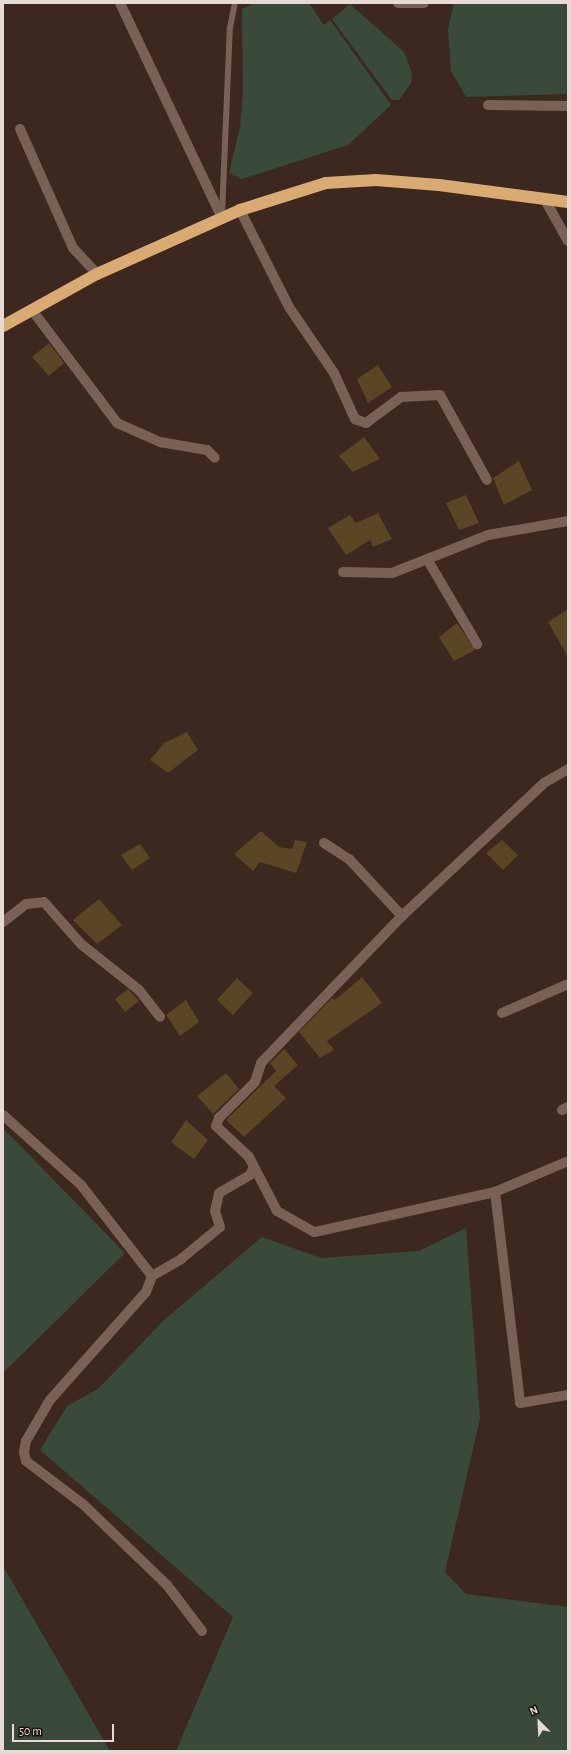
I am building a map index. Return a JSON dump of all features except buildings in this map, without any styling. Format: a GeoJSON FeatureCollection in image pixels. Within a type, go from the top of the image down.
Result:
{"type":"FeatureCollection","features":[{"type":"Feature","properties":{"kind":"highway"},"geometry":{"type":"LineString","coordinates":[[3,326],[97,274],[240,210],[326,183],[376,180],[544,198],[568,202]]}},
{"type":"Feature","properties":{"kind":"street"},"geometry":{"type":"LineString","coordinates":[[120,3],[222,218]]}},
{"type":"Feature","properties":{"kind":"street"},"geometry":{"type":"LineString","coordinates":[[398,3],[424,3]]}},
{"type":"Feature","properties":{"kind":"street"},"geometry":{"type":"LineString","coordinates":[[488,105],[568,106]]}},
{"type":"Feature","properties":{"kind":"street"},"geometry":{"type":"LineString","coordinates":[[20,129],[73,248],[97,274]]}},
{"type":"Feature","properties":{"kind":"street"},"geometry":{"type":"LineString","coordinates":[[544,198],[568,241]]}},
{"type":"Feature","properties":{"kind":"street"},"geometry":{"type":"LineString","coordinates":[[240,210],[289,307],[334,373],[355,419],[366,422],[401,397],[440,394],[487,480]]}},
{"type":"Feature","properties":{"kind":"street"},"geometry":{"type":"LineString","coordinates":[[32,310],[117,423],[160,442],[207,450],[215,458]]}},
{"type":"Feature","properties":{"kind":"street"},"geometry":{"type":"LineString","coordinates":[[344,572],[392,573],[488,535],[568,520]]}},
{"type":"Feature","properties":{"kind":"street"},"geometry":{"type":"LineString","coordinates":[[426,559],[477,644]]}},
{"type":"Feature","properties":{"kind":"street"},"geometry":{"type":"LineString","coordinates":[[566,1162],[495,1192],[314,1232],[277,1211],[253,1169],[249,1157],[222,1134],[216,1126],[219,1118],[255,1082],[261,1063],[402,916],[544,783],[568,769]]}},
{"type":"Feature","properties":{"kind":"street"},"geometry":{"type":"LineString","coordinates":[[324,843],[349,859],[402,916]]}},
{"type":"Feature","properties":{"kind":"street"},"geometry":{"type":"LineString","coordinates":[[3,922],[26,904],[44,902],[81,944],[140,990],[160,1017]]}},
{"type":"Feature","properties":{"kind":"street"},"geometry":{"type":"LineString","coordinates":[[502,1012],[568,984]]}},
{"type":"Feature","properties":{"kind":"street"},"geometry":{"type":"LineString","coordinates":[[3,1115],[81,1185],[152,1276]]}},
{"type":"Feature","properties":{"kind":"street"},"geometry":{"type":"LineString","coordinates":[[202,1631],[167,1585],[84,1505],[26,1461],[24,1452],[26,1441],[50,1400],[146,1292],[152,1276],[181,1259],[220,1227],[215,1210],[219,1193],[250,1175],[253,1169]]}},
{"type":"Feature","properties":{"kind":"street"},"geometry":{"type":"LineString","coordinates":[[495,1192],[520,1403],[568,1396]]}},
{"type":"Feature","properties":{"kind":"lane"},"geometry":{"type":"LineString","coordinates":[[222,218],[230,28],[235,3]]}},
{"type":"Feature","properties":{"kind":"green space"},"geometry":{"type":"Polygon","coordinates":[[[255,3],[309,3],[324,25],[330,20],[391,105],[348,145],[242,179],[229,173],[240,127],[243,93],[242,9],[255,3]]]}},
{"type":"Feature","properties":{"kind":"green space"},"geometry":{"type":"Polygon","coordinates":[[[454,3],[568,3],[568,94],[466,97],[451,71],[448,29],[454,3]]]}},
{"type":"Feature","properties":{"kind":"green space"},"geometry":{"type":"Polygon","coordinates":[[[350,4],[404,52],[412,74],[411,83],[399,100],[392,100],[332,19],[350,4]]]}},
{"type":"Feature","properties":{"kind":"green space"},"geometry":{"type":"Polygon","coordinates":[[[3,1128],[125,1253],[3,1373],[3,1128]]]}},
{"type":"Feature","properties":{"kind":"green space"},"geometry":{"type":"Polygon","coordinates":[[[466,1228],[480,1418],[445,1572],[466,1594],[568,1607],[568,1751],[176,1751],[233,1617],[40,1450],[67,1406],[98,1389],[164,1320],[262,1237],[321,1258],[419,1251],[466,1228]]]}},
{"type":"Feature","properties":{"kind":"green space"},"geometry":{"type":"Polygon","coordinates":[[[3,1566],[110,1751],[3,1751],[3,1566]]]}}]}
